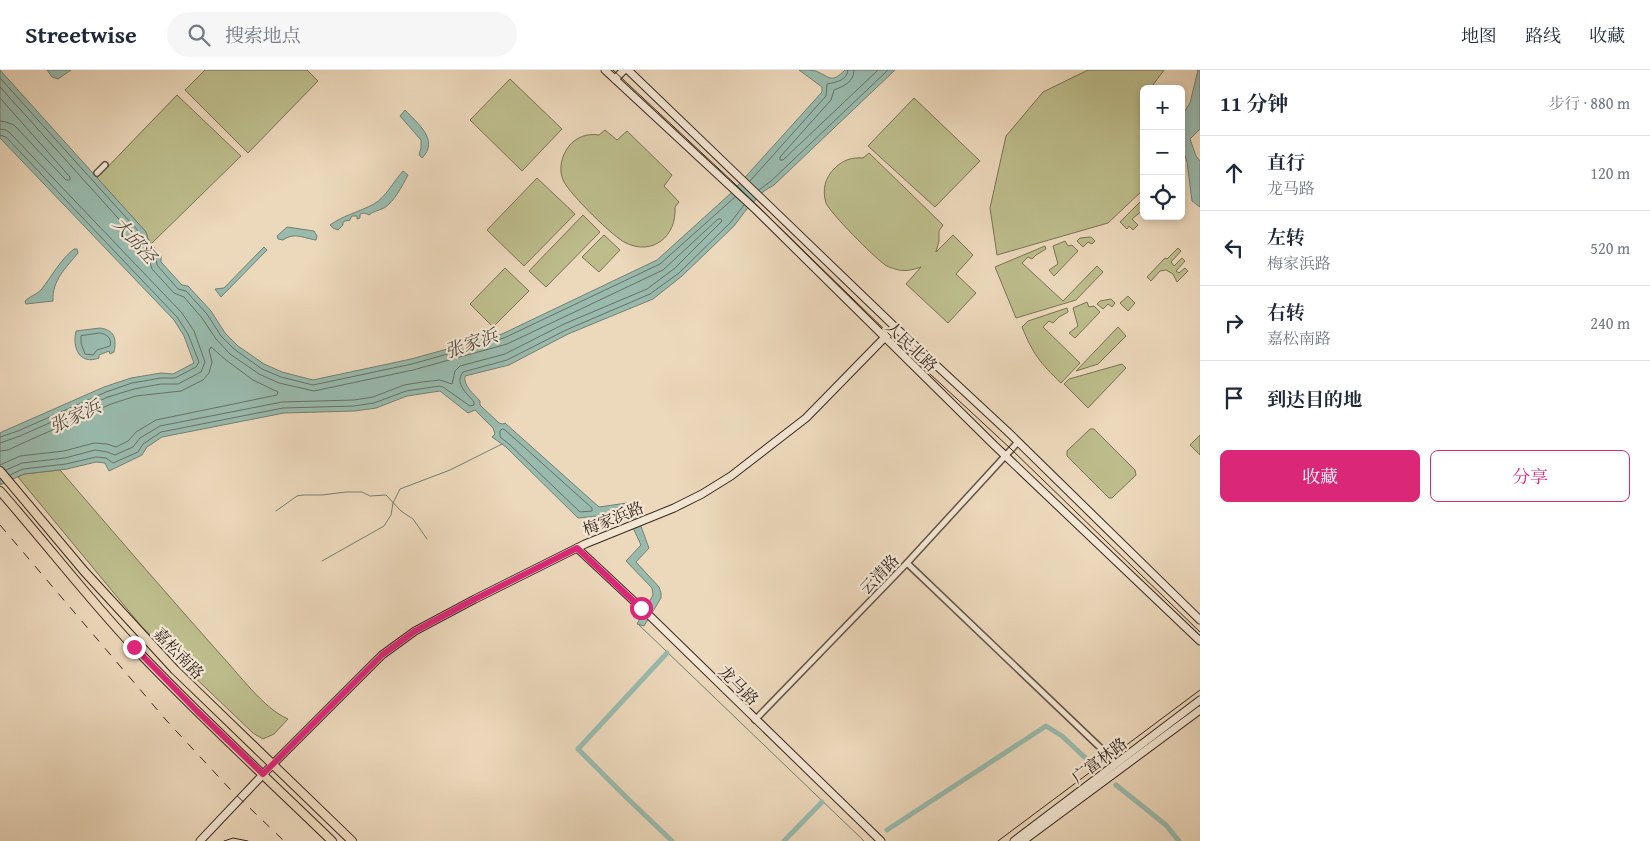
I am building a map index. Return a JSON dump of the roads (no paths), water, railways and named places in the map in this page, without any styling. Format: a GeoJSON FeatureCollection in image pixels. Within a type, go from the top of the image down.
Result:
{"type":"FeatureCollection","features":[{"type":"Feature","properties":{"kind":"main road","name":"人民北路"},"geometry":{"type":"LineString","coordinates":[[605,70],[756,210],[884,338],[1200,641]]}},
{"type":"Feature","properties":{"kind":"main road"},"geometry":{"type":"LineString","coordinates":[[615,79],[624,70]]}},
{"type":"Feature","properties":{"kind":"main road","name":"人民北路"},"geometry":{"type":"LineString","coordinates":[[628,70],[895,327],[1018,442],[1200,620]]}},
{"type":"Feature","properties":{"kind":"main road","name":"梅家浜路"},"geometry":{"type":"LineString","coordinates":[[200,841],[263,774],[382,655],[415,631],[475,599],[577,548],[702,494],[731,476],[806,418],[895,327]]}},
{"type":"Feature","properties":{"kind":"main road","name":"嘉松南路"},"geometry":{"type":"LineString","coordinates":[[0,471],[84,571],[175,670],[352,841]]}},
{"type":"Feature","properties":{"kind":"main road","name":"嘉松南路"},"geometry":{"type":"LineString","coordinates":[[2,493],[74,580],[134,647],[197,711],[332,841]]}},
{"type":"Feature","properties":{"kind":"main road","name":"龙马路"},"geometry":{"type":"LineString","coordinates":[[577,548],[652,618],[880,841]]}},
{"type":"Feature","properties":{"kind":"main road","name":"广富林路"},"geometry":{"type":"LineString","coordinates":[[1014,841],[1200,700]]}},
{"type":"Feature","properties":{"kind":"main road","name":"广富林路"},"geometry":{"type":"LineString","coordinates":[[1023,841],[1200,710]]}},
{"type":"Feature","properties":{"kind":"street"},"geometry":{"type":"LineString","coordinates":[[97,173],[105,165]]}},
{"type":"Feature","properties":{"kind":"street","name":"云清路"},"geometry":{"type":"LineString","coordinates":[[755,720],[907,563],[1018,442]]}},
{"type":"Feature","properties":{"kind":"street"},"geometry":{"type":"LineString","coordinates":[[907,563],[1116,764]]}},
{"type":"Feature","properties":{"kind":"water"},"geometry":{"type":"Polygon","coordinates":[[[0,70],[146,232],[148,239],[161,256],[161,262],[182,285],[188,286],[211,311],[225,333],[238,346],[264,364],[282,372],[313,380],[411,359],[502,334],[657,260],[730,194],[822,92],[822,87],[799,70],[816,71],[833,78],[845,70],[895,70],[774,185],[764,191],[734,226],[682,276],[653,299],[568,334],[509,365],[465,376],[467,386],[480,401],[480,405],[499,423],[505,423],[599,507],[627,503],[631,506],[649,548],[636,562],[659,587],[661,593],[661,598],[644,626],[637,624],[653,595],[652,588],[626,561],[641,545],[625,510],[578,518],[506,447],[492,437],[495,434],[493,428],[475,410],[468,413],[440,391],[407,396],[376,408],[355,411],[284,413],[162,437],[147,447],[142,455],[109,471],[105,463],[96,462],[67,469],[24,474],[0,485],[0,433],[104,387],[131,378],[161,373],[173,374],[194,363],[184,336],[174,320],[0,138],[0,70]]]}},
{"type":"Feature","properties":{"kind":"water"},"geometry":{"type":"Polygon","coordinates":[[[47,70],[71,70],[58,79],[52,77],[47,70]]]}},
{"type":"Feature","properties":{"kind":"water"},"geometry":{"type":"Polygon","coordinates":[[[1198,70],[1200,70],[1200,129],[1190,139],[1196,156],[1200,161],[1200,207],[1192,201],[1185,156],[1185,111],[1190,103],[1198,70]]]}},
{"type":"Feature","properties":{"kind":"water"},"geometry":{"type":"Polygon","coordinates":[[[405,110],[428,138],[429,145],[422,158],[419,155],[421,140],[400,116],[405,110]]]}},
{"type":"Feature","properties":{"kind":"water"},"geometry":{"type":"Polygon","coordinates":[[[403,171],[408,175],[395,197],[384,208],[369,215],[365,213],[360,214],[360,218],[357,219],[357,216],[352,216],[349,221],[343,222],[343,225],[338,230],[330,225],[374,204],[386,193],[403,171]]]}},
{"type":"Feature","properties":{"kind":"water"},"geometry":{"type":"Polygon","coordinates":[[[287,227],[314,231],[317,236],[316,240],[295,236],[283,240],[278,239],[277,236],[287,227]]]}},
{"type":"Feature","properties":{"kind":"water"},"geometry":{"type":"Polygon","coordinates":[[[264,247],[267,250],[221,297],[215,289],[224,288],[264,247]]]}},
{"type":"Feature","properties":{"kind":"water"},"geometry":{"type":"Polygon","coordinates":[[[74,249],[77,249],[78,253],[57,281],[53,301],[26,304],[25,301],[41,290],[60,263],[74,249]]]}},
{"type":"Feature","properties":{"kind":"water"},"geometry":{"type":"Polygon","coordinates":[[[100,328],[109,331],[115,339],[114,352],[110,354],[109,351],[99,355],[99,358],[92,360],[82,357],[75,344],[76,331],[100,328]]]}},
{"type":"Feature","properties":{"kind":"waterway"},"geometry":{"type":"LineString","coordinates":[[322,561],[384,526],[391,515],[393,503],[400,489],[450,470],[502,444]]}},
{"type":"Feature","properties":{"kind":"waterway"},"geometry":{"type":"LineString","coordinates":[[276,511],[297,496],[303,495],[346,492],[362,492],[370,496],[386,495],[401,511],[413,519],[427,539]]}},
{"type":"Feature","properties":{"kind":"waterway"},"geometry":{"type":"LineString","coordinates":[[640,624],[864,841]]}},
{"type":"Feature","properties":{"kind":"waterway"},"geometry":{"type":"LineString","coordinates":[[667,653],[578,749],[672,841]]}},
{"type":"Feature","properties":{"kind":"waterway"},"geometry":{"type":"LineString","coordinates":[[887,830],[1046,726],[1062,736],[1092,764]]}},
{"type":"Feature","properties":{"kind":"waterway"},"geometry":{"type":"LineString","coordinates":[[1116,785],[1166,825],[1179,841]]}},
{"type":"Feature","properties":{"kind":"waterway"},"geometry":{"type":"LineString","coordinates":[[784,841],[822,802]]}},
{"type":"Feature","properties":{"kind":"tram line"},"geometry":{"type":"LineString","coordinates":[[613,70],[734,183],[929,373],[1011,449],[1200,632]]}},
{"type":"Feature","properties":{"kind":"tram line"},"geometry":{"type":"LineString","coordinates":[[998,841],[1200,690]]}},
{"type":"Feature","properties":{"kind":"tram line"},"geometry":{"type":"LineString","coordinates":[[224,841],[233,838],[248,841]]}},
{"type":"Feature","properties":{"kind":"railway"},"geometry":{"type":"LineString","coordinates":[[0,525],[166,720],[229,788],[284,841]]}},
{"type":"Feature","properties":{"kind":"water label","name":"大邱泾"},"geometry":{"type":"Point","coordinates":[135,240]}},
{"type":"Feature","properties":{"kind":"water label","name":"张家浜"},"geometry":{"type":"Point","coordinates":[471,343]}},
{"type":"Feature","properties":{"kind":"water label","name":"张家浜"},"geometry":{"type":"Point","coordinates":[75,416]}}]}
